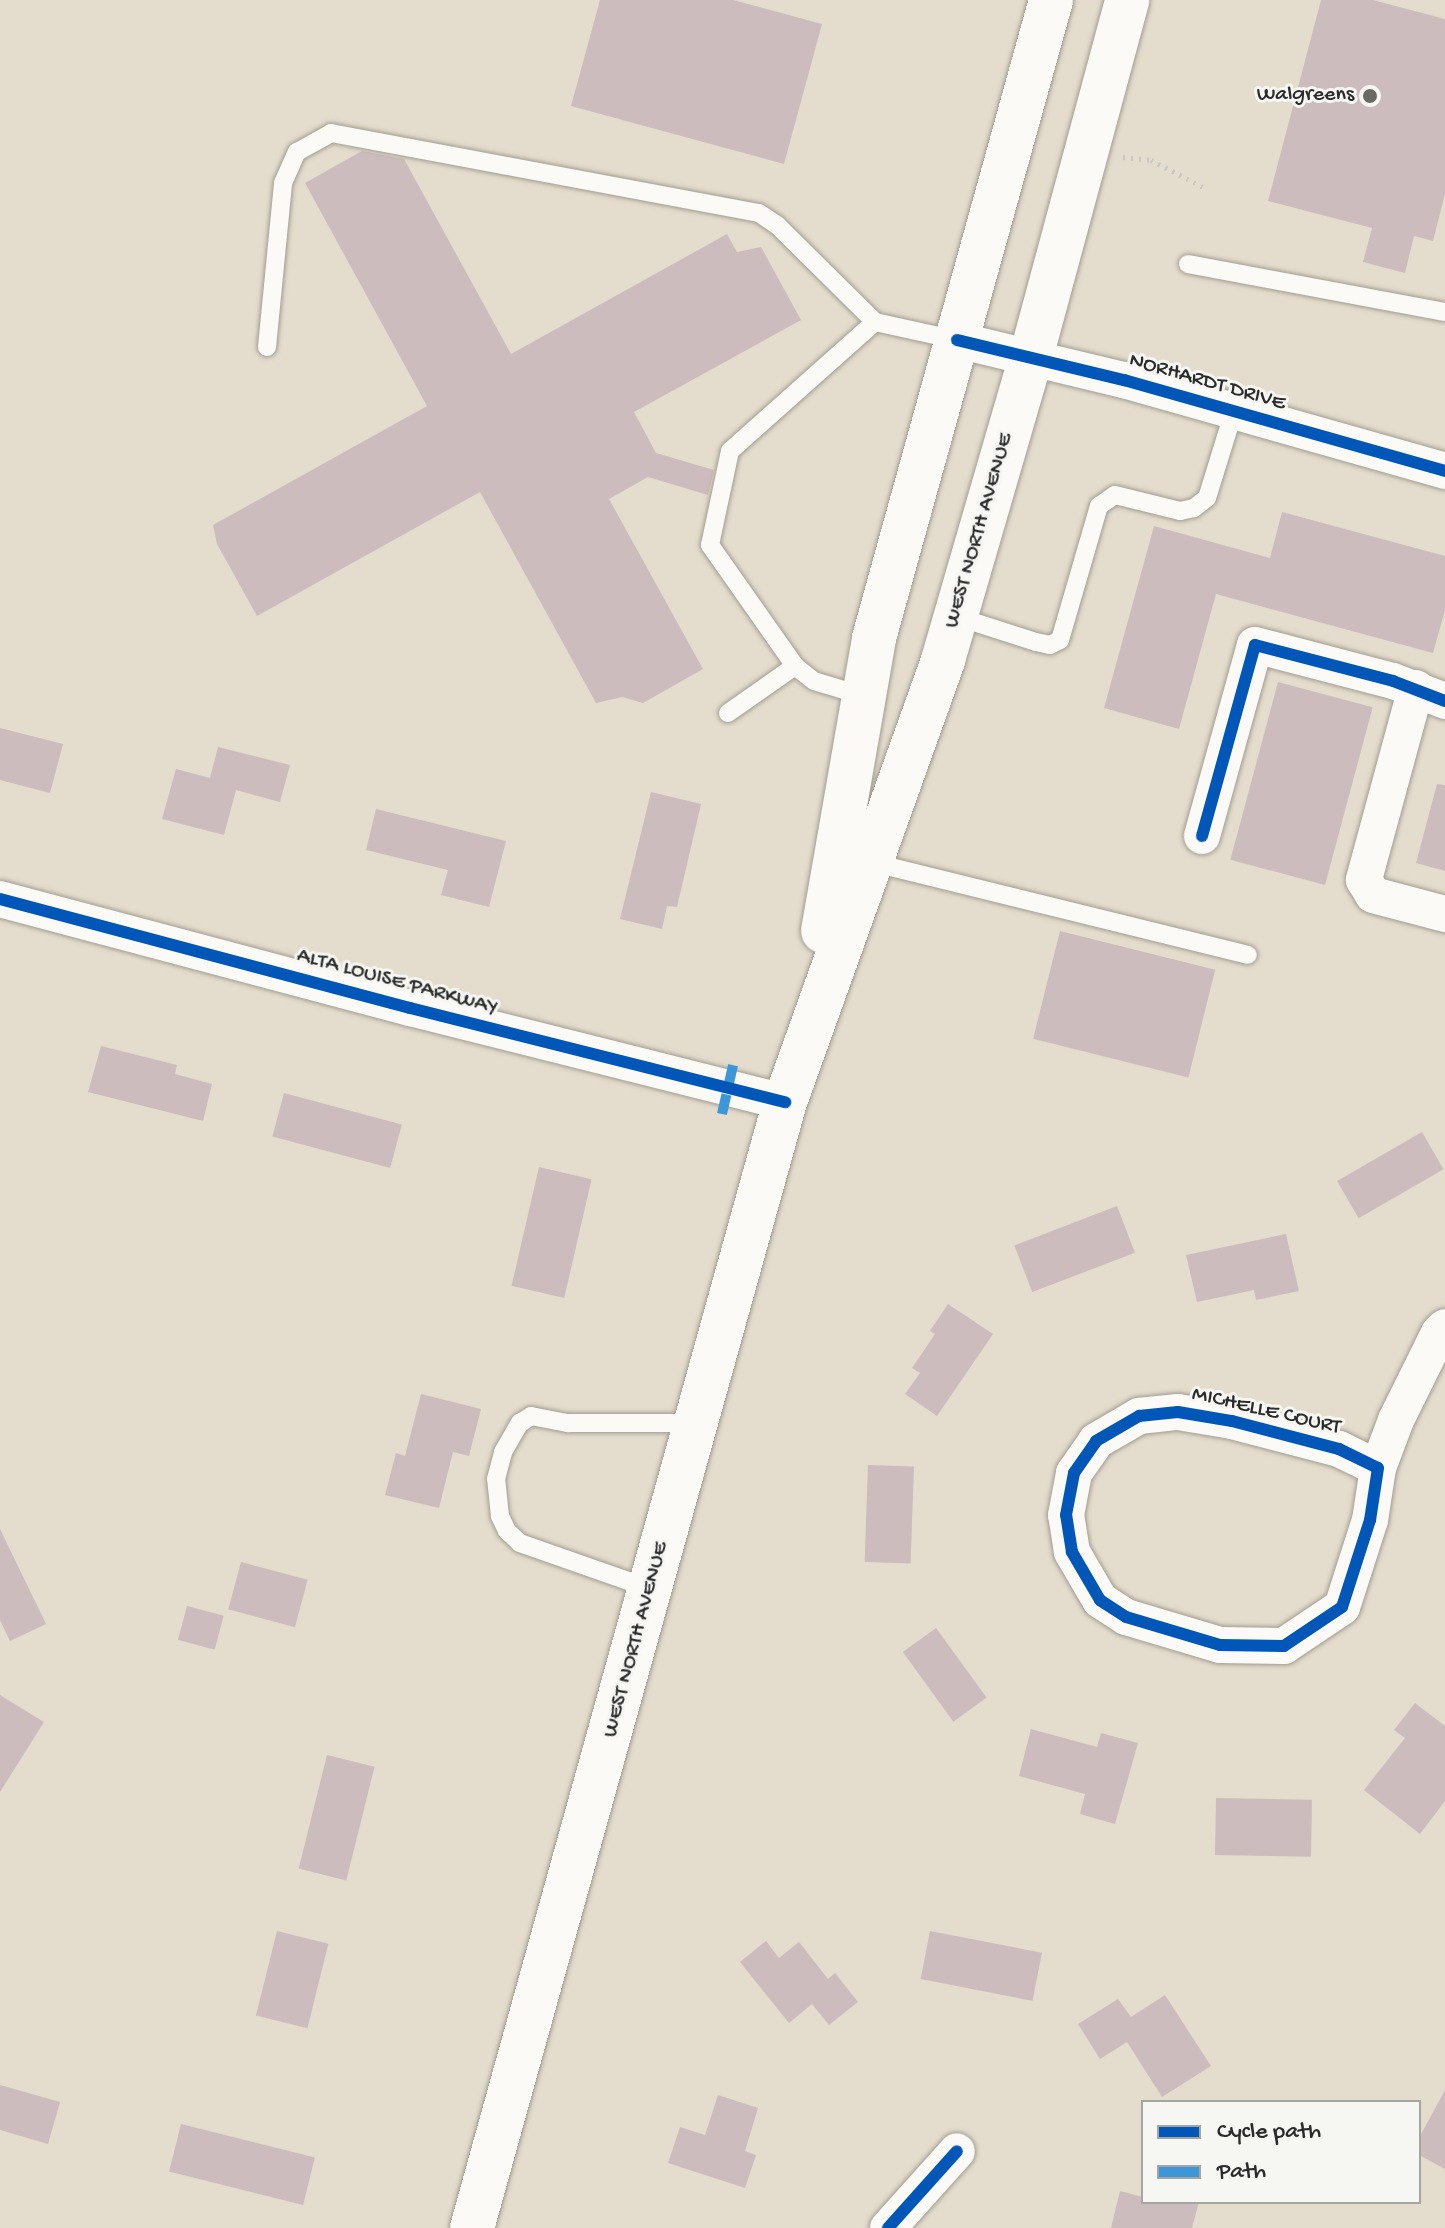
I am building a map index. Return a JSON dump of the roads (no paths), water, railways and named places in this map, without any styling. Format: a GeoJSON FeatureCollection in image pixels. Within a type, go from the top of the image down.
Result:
{"type":"FeatureCollection","features":[{"type":"Feature","properties":{"kind":"main road","name":"WEST NORTH AVENUE"},"geometry":{"type":"LineString","coordinates":[[853,857],[864,696],[874,638],[1051,0]]}},
{"type":"Feature","properties":{"kind":"main road","name":"WEST NORTH AVENUE"},"geometry":{"type":"LineString","coordinates":[[472,2228],[853,857],[955,616],[1031,357],[1127,0]]}},
{"type":"Feature","properties":{"kind":"street","name":"NORHARDT DRIVE"},"geometry":{"type":"LineString","coordinates":[[957,340],[1234,411],[1445,471]]}},
{"type":"Feature","properties":{"kind":"street"},"geometry":{"type":"LineString","coordinates":[[1202,836],[1255,645],[1431,695],[1364,880],[1373,895],[1445,914]]}},
{"type":"Feature","properties":{"kind":"street","name":"ALTA LOUISE PARKWAY"},"geometry":{"type":"LineString","coordinates":[[0,899],[410,1008],[785,1102]]}},
{"type":"Feature","properties":{"kind":"street","name":"MICHELLE COURT"},"geometry":{"type":"LineString","coordinates":[[1378,1468],[1339,1449],[1232,1421],[1178,1412],[1139,1416],[1096,1441],[1074,1473],[1066,1515],[1072,1552],[1100,1600],[1126,1617],[1220,1645],[1284,1646],[1342,1607],[1370,1520],[1378,1468],[1396,1420],[1439,1333],[1445,1327]]}},
{"type":"Feature","properties":{"kind":"street"},"geometry":{"type":"LineString","coordinates":[[888,2228],[957,2151]]}},
{"type":"Feature","properties":{"kind":"lane"},"geometry":{"type":"LineString","coordinates":[[267,347],[283,183],[297,152],[331,133],[759,213],[777,225],[875,322],[957,340]]}},
{"type":"Feature","properties":{"kind":"lane"},"geometry":{"type":"LineString","coordinates":[[1188,264],[1445,312]]}},
{"type":"Feature","properties":{"kind":"lane"},"geometry":{"type":"LineString","coordinates":[[864,696],[814,681],[795,666],[710,545],[730,451],[875,322]]}},
{"type":"Feature","properties":{"kind":"lane"},"geometry":{"type":"LineString","coordinates":[[955,616],[1036,642],[1050,645],[1060,640],[1099,506],[1115,495],[1180,511],[1194,508],[1207,498],[1234,411]]}},
{"type":"Feature","properties":{"kind":"lane"},"geometry":{"type":"LineString","coordinates":[[728,713],[795,666]]}},
{"type":"Feature","properties":{"kind":"lane"},"geometry":{"type":"LineString","coordinates":[[853,857],[1248,955]]}},
{"type":"Feature","properties":{"kind":"lane"},"geometry":{"type":"LineString","coordinates":[[651,1589],[520,1543],[507,1531],[496,1497],[503,1452],[520,1423],[531,1416],[568,1423],[696,1423]]}},
{"type":"Feature","properties":{"kind":"place","name":"Walgreens"},"geometry":{"type":"Point","coordinates":[1370,96]}}]}
